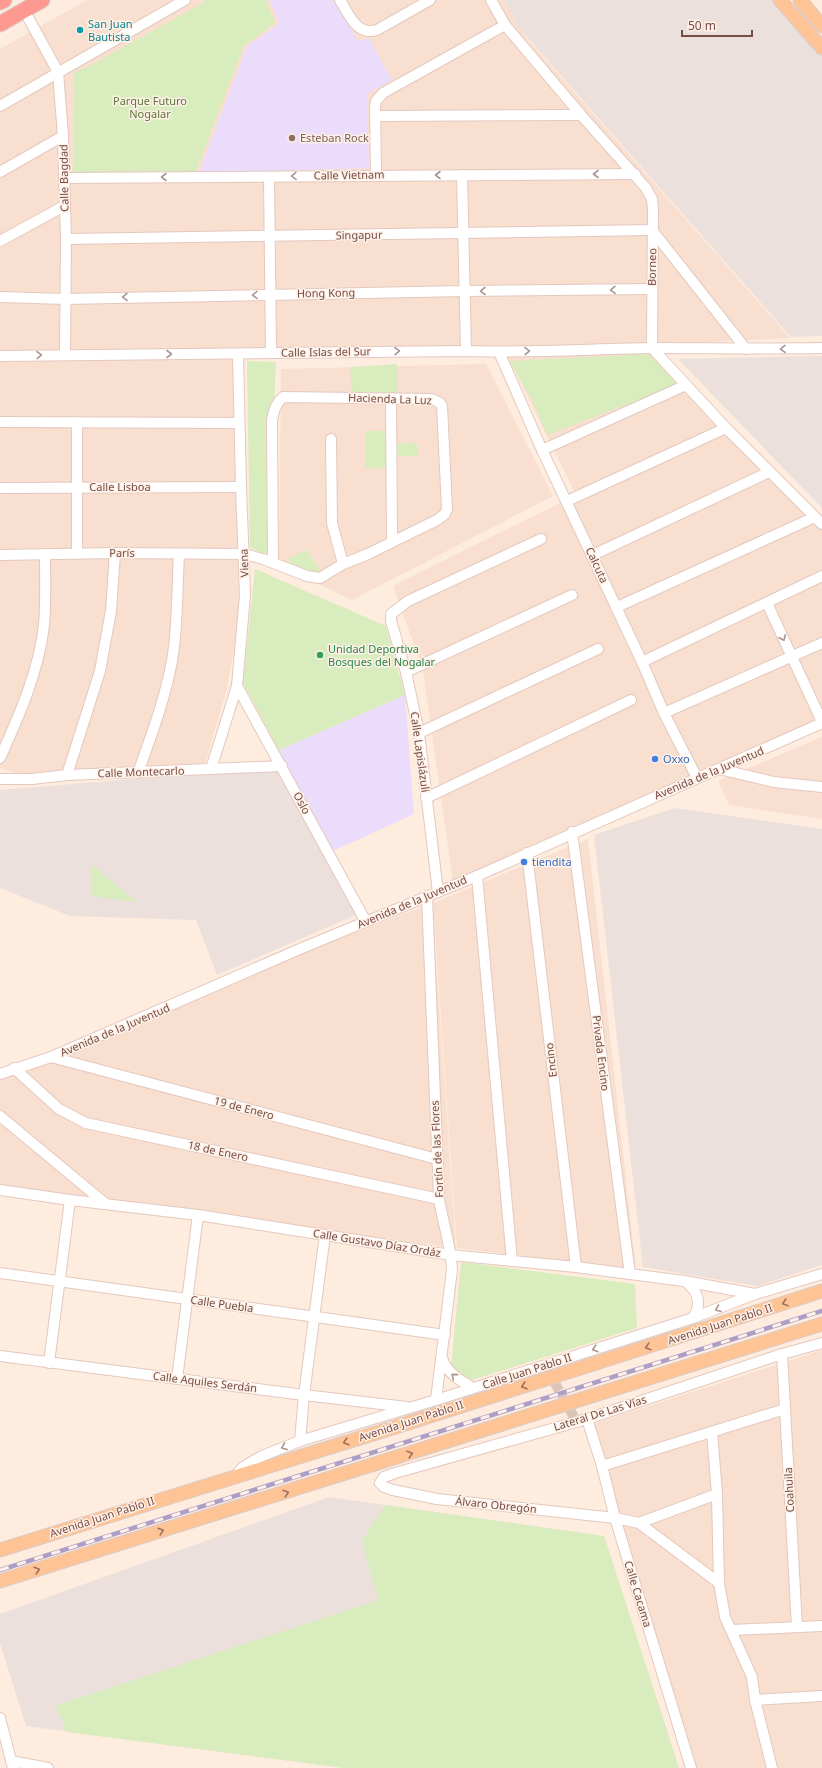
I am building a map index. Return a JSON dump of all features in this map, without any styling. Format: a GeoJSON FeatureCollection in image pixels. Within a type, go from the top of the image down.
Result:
{"type":"FeatureCollection","features":[{"type":"Feature","properties":{"kind":"highway"},"geometry":{"type":"LineString","coordinates":[[0,2],[4,0]]}},
{"type":"Feature","properties":{"kind":"highway"},"geometry":{"type":"LineString","coordinates":[[0,24],[42,0]]}},
{"type":"Feature","properties":{"kind":"main road"},"geometry":{"type":"LineString","coordinates":[[800,0],[822,27]]}},
{"type":"Feature","properties":{"kind":"main road"},"geometry":{"type":"LineString","coordinates":[[782,1],[822,48]]}},
{"type":"Feature","properties":{"kind":"main road"},"geometry":{"type":"LineString","coordinates":[[800,23],[808,20],[822,27]]}},
{"type":"Feature","properties":{"kind":"main road"},"geometry":{"type":"LineString","coordinates":[[810,34],[822,40]]}},
{"type":"Feature","properties":{"kind":"main road","name":"Avenida Juan Pablo II"},"geometry":{"type":"LineString","coordinates":[[0,1550],[405,1424],[822,1291]]}},
{"type":"Feature","properties":{"kind":"main road"},"geometry":{"type":"LineString","coordinates":[[0,1581],[822,1324]]}},
{"type":"Feature","properties":{"kind":"street"},"geometry":{"type":"LineString","coordinates":[[0,106],[185,0]]}},
{"type":"Feature","properties":{"kind":"street"},"geometry":{"type":"LineString","coordinates":[[340,0],[356,25],[360,29],[370,32],[377,30],[430,0]]}},
{"type":"Feature","properties":{"kind":"street","name":"Borneo"},"geometry":{"type":"LineString","coordinates":[[491,0],[505,25],[581,115],[635,174],[646,188],[652,199],[652,348]]}},
{"type":"Feature","properties":{"kind":"street","name":"Calle Bagdad"},"geometry":{"type":"LineString","coordinates":[[24,10],[58,72],[63,136],[66,239],[65,354]]}},
{"type":"Feature","properties":{"kind":"street"},"geometry":{"type":"LineString","coordinates":[[376,175],[376,101],[383,93],[505,25]]}},
{"type":"Feature","properties":{"kind":"street"},"geometry":{"type":"LineString","coordinates":[[375,116],[581,115]]}},
{"type":"Feature","properties":{"kind":"street"},"geometry":{"type":"LineString","coordinates":[[0,172],[63,136]]}},
{"type":"Feature","properties":{"kind":"street","name":"Calle Vietnam"},"geometry":{"type":"LineString","coordinates":[[64,178],[635,174]]}},
{"type":"Feature","properties":{"kind":"street"},"geometry":{"type":"LineString","coordinates":[[462,175],[466,351]]}},
{"type":"Feature","properties":{"kind":"street"},"geometry":{"type":"LineString","coordinates":[[269,177],[271,353]]}},
{"type":"Feature","properties":{"kind":"street"},"geometry":{"type":"LineString","coordinates":[[0,241],[64,206]]}},
{"type":"Feature","properties":{"kind":"street"},"geometry":{"type":"LineString","coordinates":[[652,230],[746,350]]}},
{"type":"Feature","properties":{"kind":"street","name":"Singapur"},"geometry":{"type":"LineString","coordinates":[[66,239],[652,230]]}},
{"type":"Feature","properties":{"kind":"street","name":"Hong Kong"},"geometry":{"type":"LineString","coordinates":[[0,297],[65,299],[270,294],[652,289]]}},
{"type":"Feature","properties":{"kind":"street"},"geometry":{"type":"LineString","coordinates":[[616,607],[819,520],[726,428],[652,348]]}},
{"type":"Feature","properties":{"kind":"street","name":"Calle Islas del Sur"},"geometry":{"type":"LineString","coordinates":[[0,356],[65,354],[499,352],[652,348],[746,350],[822,348]]}},
{"type":"Feature","properties":{"kind":"street","name":"Calcuta"},"geometry":{"type":"LineString","coordinates":[[499,352],[542,450],[593,555],[664,713],[697,778]]}},
{"type":"Feature","properties":{"kind":"street","name":"Viena"},"geometry":{"type":"LineString","coordinates":[[211,769],[237,686],[245,595],[238,354]]}},
{"type":"Feature","properties":{"kind":"street"},"geometry":{"type":"LineString","coordinates":[[542,450],[686,385]]}},
{"type":"Feature","properties":{"kind":"street","name":"Hacienda La Luz"},"geometry":{"type":"LineString","coordinates":[[244,554],[314,578],[325,575],[343,564],[368,554],[437,520],[445,514],[447,509],[442,406],[432,398],[282,397],[275,406],[272,420],[273,563]]}},
{"type":"Feature","properties":{"kind":"street"},"geometry":{"type":"LineString","coordinates":[[391,398],[392,542]]}},
{"type":"Feature","properties":{"kind":"street"},"geometry":{"type":"LineString","coordinates":[[0,422],[239,423]]}},
{"type":"Feature","properties":{"kind":"street"},"geometry":{"type":"LineString","coordinates":[[77,422],[77,554]]}},
{"type":"Feature","properties":{"kind":"street"},"geometry":{"type":"LineString","coordinates":[[566,501],[726,428]]}},
{"type":"Feature","properties":{"kind":"street"},"geometry":{"type":"LineString","coordinates":[[331,439],[332,522],[343,564]]}},
{"type":"Feature","properties":{"kind":"street"},"geometry":{"type":"LineString","coordinates":[[593,555],[769,472]]}},
{"type":"Feature","properties":{"kind":"street","name":"Calle Lisboa"},"geometry":{"type":"LineString","coordinates":[[0,488],[241,487]]}},
{"type":"Feature","properties":{"kind":"street","name":"Calle Lapislázuli"},"geometry":{"type":"LineString","coordinates":[[438,892],[419,733],[406,672],[391,621],[391,614],[408,601],[541,538]]}},
{"type":"Feature","properties":{"kind":"street"},"geometry":{"type":"LineString","coordinates":[[67,775],[100,671],[111,611],[116,553]]}},
{"type":"Feature","properties":{"kind":"street","name":"París"},"geometry":{"type":"LineString","coordinates":[[0,555],[116,553],[244,554]]}},
{"type":"Feature","properties":{"kind":"street"},"geometry":{"type":"LineString","coordinates":[[0,758],[24,700],[39,651],[44,625],[45,554]]}},
{"type":"Feature","properties":{"kind":"street"},"geometry":{"type":"LineString","coordinates":[[138,773],[154,728],[172,662],[175,642],[179,554]]}},
{"type":"Feature","properties":{"kind":"street"},"geometry":{"type":"LineString","coordinates":[[642,662],[822,576]]}},
{"type":"Feature","properties":{"kind":"street"},"geometry":{"type":"LineString","coordinates":[[406,672],[572,595]]}},
{"type":"Feature","properties":{"kind":"street"},"geometry":{"type":"LineString","coordinates":[[767,603],[822,723]]}},
{"type":"Feature","properties":{"kind":"street"},"geometry":{"type":"LineString","coordinates":[[664,713],[822,643]]}},
{"type":"Feature","properties":{"kind":"street"},"geometry":{"type":"LineString","coordinates":[[419,733],[598,649]]}},
{"type":"Feature","properties":{"kind":"street","name":"Oslo"},"geometry":{"type":"LineString","coordinates":[[237,686],[366,922]]}},
{"type":"Feature","properties":{"kind":"street"},"geometry":{"type":"LineString","coordinates":[[426,798],[631,700]]}},
{"type":"Feature","properties":{"kind":"street","name":"Avenida de la Juventud"},"geometry":{"type":"LineString","coordinates":[[0,1074],[14,1068],[51,1057],[302,948],[477,876],[572,832],[822,723]]}},
{"type":"Feature","properties":{"kind":"street","name":"Calle Montecarlo"},"geometry":{"type":"LineString","coordinates":[[0,779],[32,779],[67,775],[282,766]]}},
{"type":"Feature","properties":{"kind":"street"},"geometry":{"type":"LineString","coordinates":[[718,769],[774,782],[822,787]]}},
{"type":"Feature","properties":{"kind":"street","name":"Privada Encino"},"geometry":{"type":"LineString","coordinates":[[572,832],[630,1274]]}},
{"type":"Feature","properties":{"kind":"street","name":"Encino"},"geometry":{"type":"LineString","coordinates":[[527,853],[576,1267]]}},
{"type":"Feature","properties":{"kind":"street"},"geometry":{"type":"LineString","coordinates":[[477,876],[512,1261]]}},
{"type":"Feature","properties":{"kind":"street","name":"Fortín de las Flores"},"geometry":{"type":"LineString","coordinates":[[427,896],[436,1159],[439,1199],[451,1255],[452,1270],[436,1400]]}},
{"type":"Feature","properties":{"kind":"street","name":"19 de Enero"},"geometry":{"type":"LineString","coordinates":[[51,1057],[436,1159]]}},
{"type":"Feature","properties":{"kind":"street","name":"18 de Enero"},"geometry":{"type":"LineString","coordinates":[[14,1068],[59,1108],[86,1123],[439,1199]]}},
{"type":"Feature","properties":{"kind":"street"},"geometry":{"type":"LineString","coordinates":[[0,1116],[106,1204]]}},
{"type":"Feature","properties":{"kind":"street","name":"Calle Gustavo Díaz Ordáz"},"geometry":{"type":"LineString","coordinates":[[0,1190],[198,1216],[451,1255],[576,1267],[684,1281],[755,1294]]}},
{"type":"Feature","properties":{"kind":"street"},"geometry":{"type":"LineString","coordinates":[[49,1363],[70,1200]]}},
{"type":"Feature","properties":{"kind":"street"},"geometry":{"type":"LineString","coordinates":[[177,1379],[198,1216]]}},
{"type":"Feature","properties":{"kind":"street"},"geometry":{"type":"LineString","coordinates":[[300,1441],[304,1395],[325,1235]]}},
{"type":"Feature","properties":{"kind":"street","name":"Calle Puebla"},"geometry":{"type":"LineString","coordinates":[[0,1273],[445,1335]]}},
{"type":"Feature","properties":{"kind":"street","name":"Calle Juan Pablo II"},"geometry":{"type":"LineString","coordinates":[[235,1476],[243,1467],[262,1456],[300,1441],[545,1367],[693,1318],[755,1294],[822,1274]]}},
{"type":"Feature","properties":{"kind":"street"},"geometry":{"type":"LineString","coordinates":[[684,1281],[693,1288],[698,1295],[698,1311],[693,1318]]}},
{"type":"Feature","properties":{"kind":"street","name":"Lateral De Las Vías"},"geometry":{"type":"LineString","coordinates":[[380,1483],[384,1477],[395,1473],[575,1419],[587,1419],[782,1354],[822,1343]]}},
{"type":"Feature","properties":{"kind":"street","name":"Coahuila"},"geometry":{"type":"LineString","coordinates":[[782,1354],[797,1627]]}},
{"type":"Feature","properties":{"kind":"street","name":"Calle Aquiles Serdán"},"geometry":{"type":"LineString","coordinates":[[0,1356],[304,1395],[411,1407]]}},
{"type":"Feature","properties":{"kind":"street"},"geometry":{"type":"LineString","coordinates":[[442,1358],[449,1371],[459,1380],[473,1388]]}},
{"type":"Feature","properties":{"kind":"street"},"geometry":{"type":"LineString","coordinates":[[602,1466],[785,1409]]}},
{"type":"Feature","properties":{"kind":"street","name":"Calle Cacama"},"geometry":{"type":"LineString","coordinates":[[587,1419],[602,1466],[615,1518],[691,1768]]}},
{"type":"Feature","properties":{"kind":"street"},"geometry":{"type":"LineString","coordinates":[[712,1432],[717,1494],[719,1583],[725,1617],[752,1677],[755,1700],[772,1768]]}},
{"type":"Feature","properties":{"kind":"street","name":"Álvaro Obregón"},"geometry":{"type":"LineString","coordinates":[[380,1483],[381,1485],[393,1490],[437,1499],[615,1518],[639,1523]]}},
{"type":"Feature","properties":{"kind":"street"},"geometry":{"type":"LineString","coordinates":[[639,1523],[717,1494]]}},
{"type":"Feature","properties":{"kind":"street"},"geometry":{"type":"LineString","coordinates":[[639,1523],[719,1583]]}},
{"type":"Feature","properties":{"kind":"street"},"geometry":{"type":"LineString","coordinates":[[732,1630],[822,1626]]}},
{"type":"Feature","properties":{"kind":"street"},"geometry":{"type":"LineString","coordinates":[[755,1700],[822,1696]]}},
{"type":"Feature","properties":{"kind":"street"},"geometry":{"type":"LineString","coordinates":[[0,1718],[12,1765],[48,1768]]}},
{"type":"Feature","properties":{"kind":"shaded area"},"geometry":{"type":"Polygon","coordinates":[[[87,0],[504,0],[524,35],[790,338],[650,345],[822,525],[822,721],[453,882],[423,670],[393,586],[576,495],[504,349],[0,352],[0,49],[87,0]]]}},
{"type":"Feature","properties":{"kind":"shaded area"},"geometry":{"type":"Polygon","coordinates":[[[270,0],[333,0],[358,41],[369,38],[392,80],[367,94],[369,168],[199,173],[247,46],[279,24],[270,0]]]}},
{"type":"Feature","properties":{"kind":"shaded area"},"geometry":{"type":"Polygon","coordinates":[[[504,0],[781,0],[822,48],[822,336],[791,337],[521,30],[504,0]]]}},
{"type":"Feature","properties":{"kind":"shaded area"},"geometry":{"type":"Polygon","coordinates":[[[822,356],[822,508],[678,359],[822,356]]]}},
{"type":"Feature","properties":{"kind":"shaded area"},"geometry":{"type":"Polygon","coordinates":[[[236,358],[239,626],[226,692],[204,767],[100,769],[19,774],[0,768],[0,360],[236,358]]]}},
{"type":"Feature","properties":{"kind":"shaded area"},"geometry":{"type":"Polygon","coordinates":[[[486,364],[553,496],[352,600],[279,565],[281,369],[486,364]]]}},
{"type":"Feature","properties":{"kind":"shaded area"},"geometry":{"type":"Polygon","coordinates":[[[405,695],[414,814],[333,851],[279,750],[405,695]]]}},
{"type":"Feature","properties":{"kind":"shaded area"},"geometry":{"type":"Polygon","coordinates":[[[822,737],[822,819],[729,805],[718,781],[822,737]]]}},
{"type":"Feature","properties":{"kind":"shaded area"},"geometry":{"type":"Polygon","coordinates":[[[278,767],[358,914],[217,975],[196,920],[70,916],[0,888],[0,790],[278,767]]]}},
{"type":"Feature","properties":{"kind":"shaded area"},"geometry":{"type":"Polygon","coordinates":[[[675,808],[822,829],[822,1265],[757,1286],[643,1267],[594,835],[675,808]]]}},
{"type":"Feature","properties":{"kind":"shaded area"},"geometry":{"type":"Polygon","coordinates":[[[588,839],[636,1270],[457,1248],[433,903],[588,839]]]}},
{"type":"Feature","properties":{"kind":"shaded area"},"geometry":{"type":"Polygon","coordinates":[[[432,903],[456,1248],[0,1190],[0,1071],[432,903]]]}},
{"type":"Feature","properties":{"kind":"shaded area"},"geometry":{"type":"Polygon","coordinates":[[[822,1350],[822,1768],[694,1768],[593,1424],[822,1350]]]}},
{"type":"Feature","properties":{"kind":"shaded area"},"geometry":{"type":"Polygon","coordinates":[[[329,1497],[604,1536],[679,1768],[344,1768],[26,1726],[0,1643],[0,1614],[329,1497]]]}},
{"type":"Feature","properties":{"kind":"green space","name":"Parque Futuro Nogalar"},"geometry":{"type":"Polygon","coordinates":[[[204,0],[266,0],[275,23],[244,46],[195,173],[73,173],[73,73],[91,65],[203,3],[204,0]]]}},
{"type":"Feature","properties":{"kind":"green space"},"geometry":{"type":"Polygon","coordinates":[[[649,354],[678,385],[547,435],[532,400],[509,361],[649,354]]]}},
{"type":"Feature","properties":{"kind":"green space"},"geometry":{"type":"Polygon","coordinates":[[[247,361],[276,362],[268,555],[250,548],[247,361]]]}},
{"type":"Feature","properties":{"kind":"green space"},"geometry":{"type":"Polygon","coordinates":[[[397,364],[397,392],[352,393],[350,367],[397,364]]]}},
{"type":"Feature","properties":{"kind":"green space"},"geometry":{"type":"Polygon","coordinates":[[[365,431],[387,431],[388,467],[365,469],[365,431]]]}},
{"type":"Feature","properties":{"kind":"green space"},"geometry":{"type":"Polygon","coordinates":[[[417,443],[418,456],[397,456],[397,444],[417,443]]]}},
{"type":"Feature","properties":{"kind":"green space"},"geometry":{"type":"Polygon","coordinates":[[[307,550],[320,571],[313,576],[293,567],[288,558],[307,550]]]}},
{"type":"Feature","properties":{"kind":"green space","name":"Unidad Deportiva Bosques del Nogalar"},"geometry":{"type":"Polygon","coordinates":[[[255,569],[386,626],[405,695],[279,750],[243,683],[255,569]]]}},
{"type":"Feature","properties":{"kind":"green space"},"geometry":{"type":"Polygon","coordinates":[[[91,864],[137,902],[91,896],[91,864]]]}},
{"type":"Feature","properties":{"kind":"green space"},"geometry":{"type":"Polygon","coordinates":[[[461,1262],[635,1284],[637,1328],[469,1381],[451,1368],[461,1262]]]}},
{"type":"Feature","properties":{"kind":"green space"},"geometry":{"type":"Polygon","coordinates":[[[385,1505],[604,1536],[679,1768],[344,1768],[67,1732],[55,1706],[378,1600],[362,1541],[385,1505]]]}},
{"type":"Feature","properties":{"kind":"tunnel"},"geometry":{"type":"LineString","coordinates":[[547,1369],[574,1417]]}},
{"type":"Feature","properties":{"kind":"railway"},"geometry":{"type":"LineString","coordinates":[[0,1570],[822,1311]]}},
{"type":"Feature","properties":{"kind":"place","name":"San Juan Bautista"},"geometry":{"type":"Point","coordinates":[80,30]}},
{"type":"Feature","properties":{"kind":"place","name":"Esteban Rock"},"geometry":{"type":"Point","coordinates":[292,138]}},
{"type":"Feature","properties":{"kind":"place","name":"Unidad Deportiva Bosques del Nogalar"},"geometry":{"type":"Point","coordinates":[320,655]}},
{"type":"Feature","properties":{"kind":"place","name":"Oxxo"},"geometry":{"type":"Point","coordinates":[655,759]}},
{"type":"Feature","properties":{"kind":"place","name":"tiendita"},"geometry":{"type":"Point","coordinates":[524,862]}}]}
